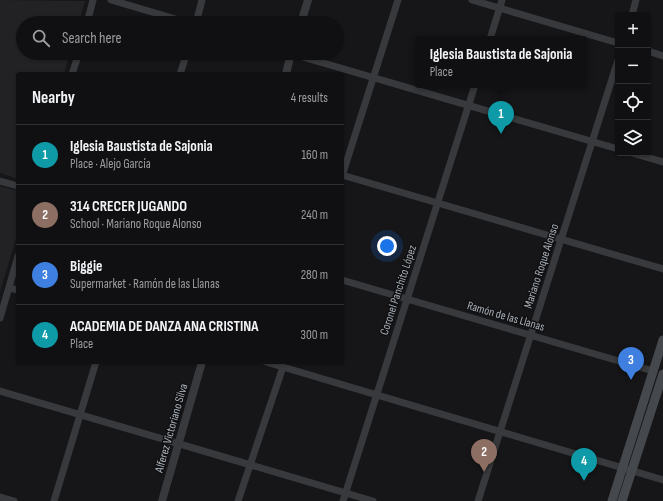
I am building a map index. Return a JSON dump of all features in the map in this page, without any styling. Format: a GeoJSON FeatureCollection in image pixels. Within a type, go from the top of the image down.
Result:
{"type":"FeatureCollection","features":[{"type":"Feature","properties":{"kind":"main road"},"geometry":{"type":"LineString","coordinates":[[612,501],[663,340]]}},
{"type":"Feature","properties":{"kind":"main road"},"geometry":{"type":"LineString","coordinates":[[622,501],[663,374]]}},
{"type":"Feature","properties":{"kind":"street"},"geometry":{"type":"LineString","coordinates":[[90,16],[93,0]]}},
{"type":"Feature","properties":{"kind":"street"},"geometry":{"type":"LineString","coordinates":[[110,0],[165,16]]}},
{"type":"Feature","properties":{"kind":"street"},"geometry":{"type":"LineString","coordinates":[[198,16],[202,0]]}},
{"type":"Feature","properties":{"kind":"street"},"geometry":{"type":"LineString","coordinates":[[303,16],[308,0]]}},
{"type":"Feature","properties":{"kind":"street"},"geometry":{"type":"LineString","coordinates":[[344,169],[398,0]]}},
{"type":"Feature","properties":{"kind":"street"},"geometry":{"type":"LineString","coordinates":[[472,0],[615,42]]}},
{"type":"Feature","properties":{"kind":"street"},"geometry":{"type":"LineString","coordinates":[[491,36],[502,0]]}},
{"type":"Feature","properties":{"kind":"street"},"geometry":{"type":"LineString","coordinates":[[633,12],[636,0]]}},
{"type":"Feature","properties":{"kind":"street"},"geometry":{"type":"LineString","coordinates":[[651,53],[663,56]]}},
{"type":"Feature","properties":{"kind":"street"},"geometry":{"type":"LineString","coordinates":[[73,72],[77,60]]}},
{"type":"Feature","properties":{"kind":"street"},"geometry":{"type":"LineString","coordinates":[[181,72],[185,60]]}},
{"type":"Feature","properties":{"kind":"street"},"geometry":{"type":"LineString","coordinates":[[286,72],[289,60]]}},
{"type":"Feature","properties":{"kind":"street"},"geometry":{"type":"LineString","coordinates":[[314,60],[615,148]]}},
{"type":"Feature","properties":{"kind":"street","name":"Mariano Roque Alonso"},"geometry":{"type":"LineString","coordinates":[[478,501],[615,69]]}},
{"type":"Feature","properties":{"kind":"street","name":"Coronel Panchito López"},"geometry":{"type":"LineString","coordinates":[[343,501],[474,88]]}},
{"type":"Feature","properties":{"kind":"street"},"geometry":{"type":"LineString","coordinates":[[642,156],[663,162]]}},
{"type":"Feature","properties":{"kind":"street"},"geometry":{"type":"LineString","coordinates":[[344,176],[663,269]]}},
{"type":"Feature","properties":{"kind":"street"},"geometry":{"type":"LineString","coordinates":[[0,181],[16,185]]}},
{"type":"Feature","properties":{"kind":"street"},"geometry":{"type":"LineString","coordinates":[[0,318],[16,263]]}},
{"type":"Feature","properties":{"kind":"street","name":"Ramón de las Llanas"},"geometry":{"type":"LineString","coordinates":[[344,281],[663,374]]}},
{"type":"Feature","properties":{"kind":"street"},"geometry":{"type":"LineString","coordinates":[[9,288],[16,290]]}},
{"type":"Feature","properties":{"kind":"street"},"geometry":{"type":"LineString","coordinates":[[54,501],[82,414],[95,364]]}},
{"type":"Feature","properties":{"kind":"street","name":"Alferez Victoriano Silva"},"geometry":{"type":"LineString","coordinates":[[162,501],[201,364]]}},
{"type":"Feature","properties":{"kind":"street"},"geometry":{"type":"LineString","coordinates":[[273,364],[663,480]]}},
{"type":"Feature","properties":{"kind":"street"},"geometry":{"type":"LineString","coordinates":[[238,501],[283,367]]}},
{"type":"Feature","properties":{"kind":"street"},"geometry":{"type":"LineString","coordinates":[[0,391],[374,501]]}},
{"type":"Feature","properties":{"kind":"street"},"geometry":{"type":"LineString","coordinates":[[0,497],[14,501]]}},
{"type":"Feature","properties":{"kind":"shaded area"},"geometry":{"type":"Polygon","coordinates":[[[0,0],[85,1],[81,16],[16,16],[16,60],[68,60],[65,72],[16,72],[16,178],[0,173],[0,0]]]}},
{"type":"Feature","properties":{"kind":"shaded area"},"geometry":{"type":"Polygon","coordinates":[[[0,186],[16,190],[16,239],[0,292],[0,186]]]}},
{"type":"Feature","properties":{"kind":"place","name":"Iglesia Baustista de Sajonia"},"geometry":{"type":"Point","coordinates":[501,134]}},
{"type":"Feature","properties":{"kind":"place","name":"Biggie"},"geometry":{"type":"Point","coordinates":[631,380]}},
{"type":"Feature","properties":{"kind":"place","name":"314 CRECER JUGANDO"},"geometry":{"type":"Point","coordinates":[484,472]}},
{"type":"Feature","properties":{"kind":"place","name":"ACADEMIA DE DANZA ANA CRISTINA"},"geometry":{"type":"Point","coordinates":[584,481]}}]}
